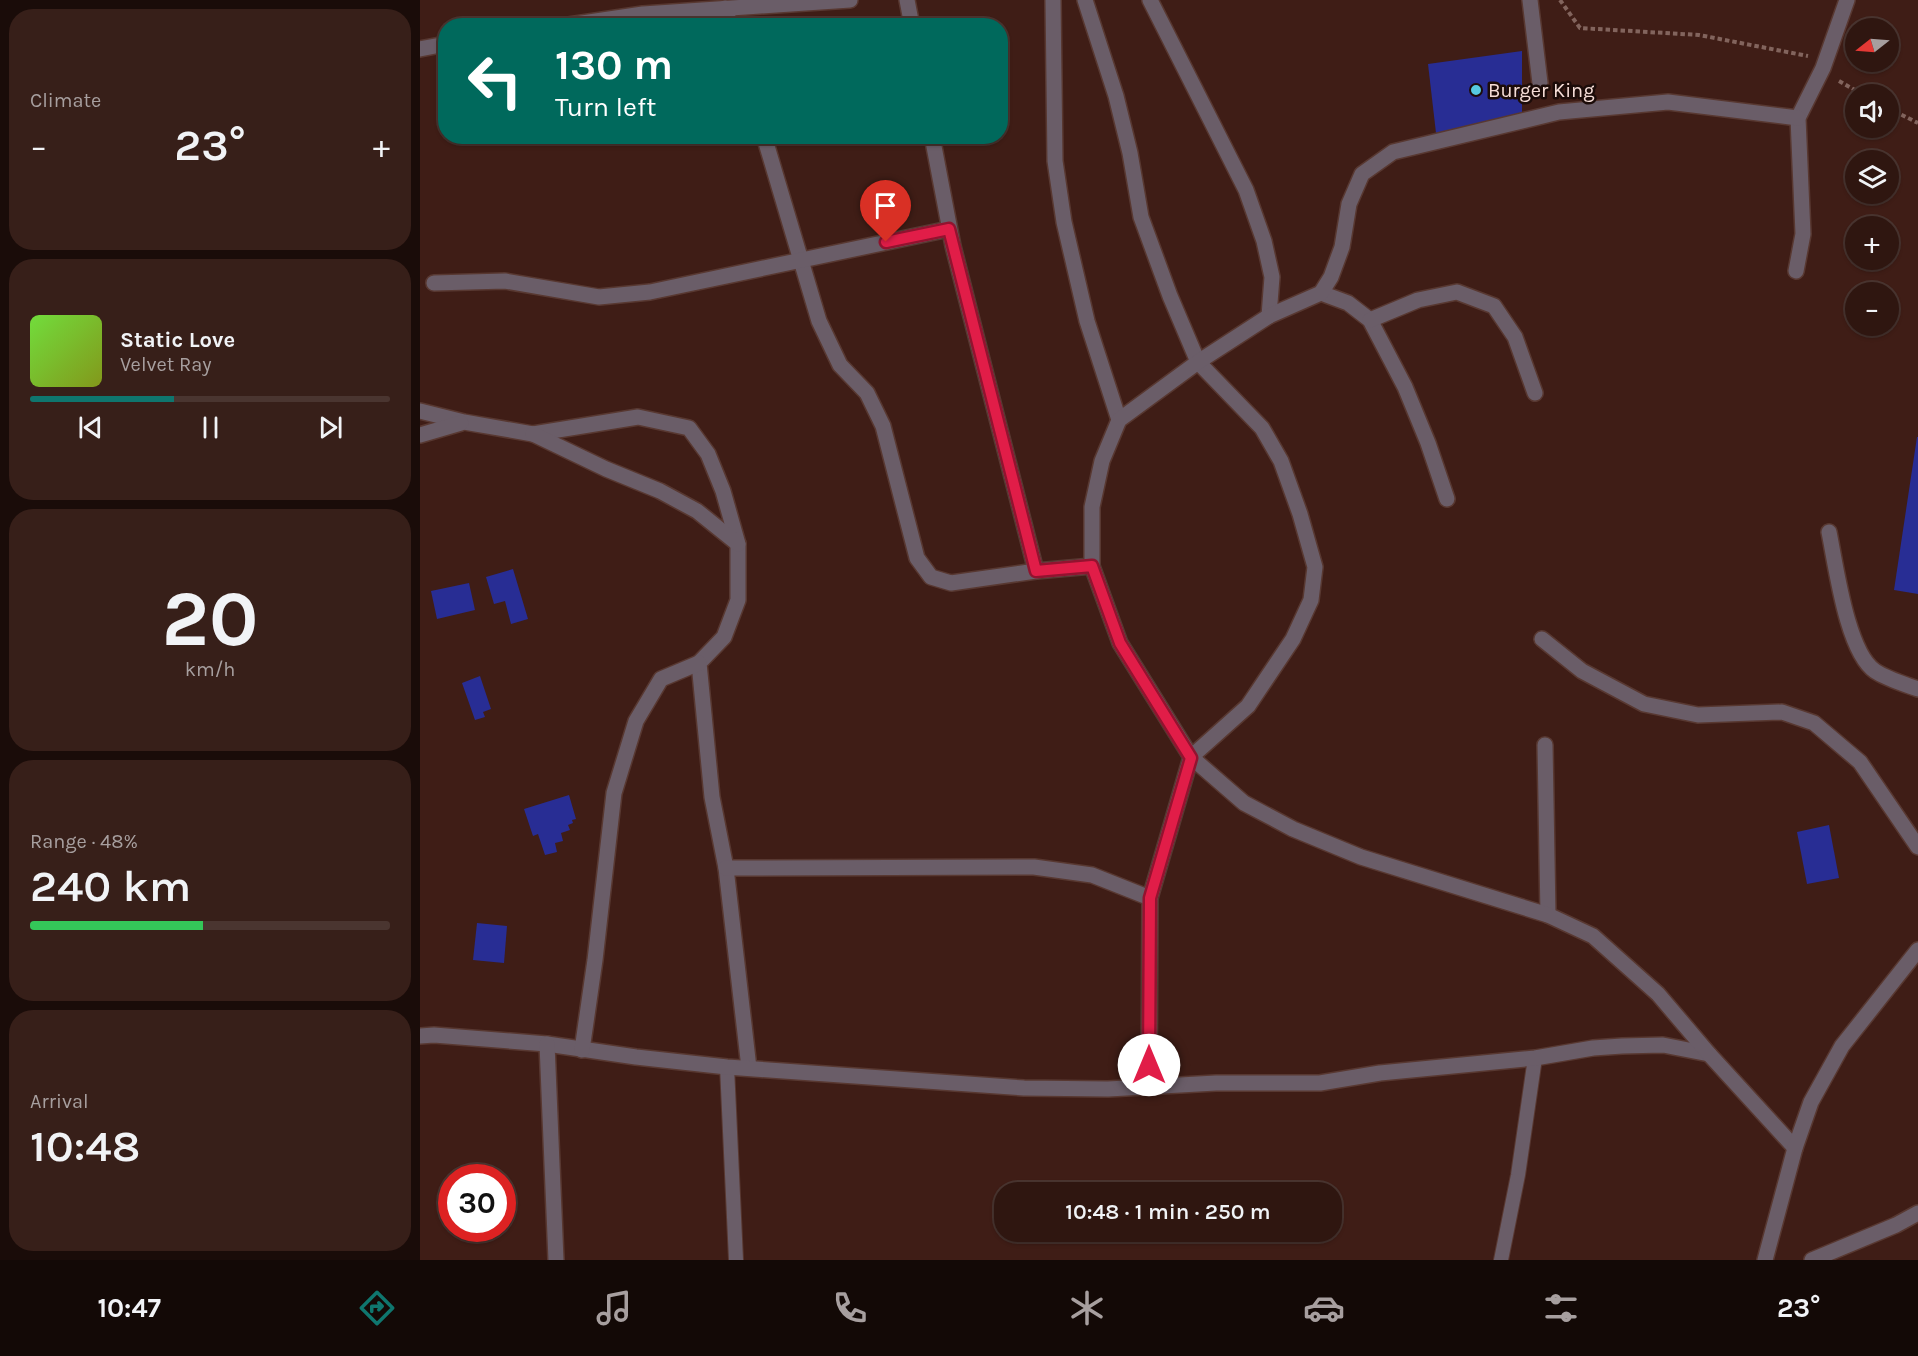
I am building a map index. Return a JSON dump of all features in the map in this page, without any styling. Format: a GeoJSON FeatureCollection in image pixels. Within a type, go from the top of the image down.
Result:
{"type":"FeatureCollection","features":[{"type":"Feature","properties":{"kind":"street"},"geometry":{"type":"LineString","coordinates":[[616,18],[643,14],[850,0]]}},
{"type":"Feature","properties":{"kind":"street"},"geometry":{"type":"LineString","coordinates":[[907,0],[910,18]]}},
{"type":"Feature","properties":{"kind":"street"},"geometry":{"type":"LineString","coordinates":[[1053,0],[1055,161],[1064,222],[1087,321],[1119,420]]}},
{"type":"Feature","properties":{"kind":"street"},"geometry":{"type":"LineString","coordinates":[[1085,0],[1116,96],[1130,153],[1141,217],[1170,296],[1198,362],[1262,428],[1281,461],[1300,514],[1315,567],[1311,600],[1293,639],[1248,706],[1191,758],[1150,898],[1149,1086]]}},
{"type":"Feature","properties":{"kind":"street"},"geometry":{"type":"LineString","coordinates":[[1150,0],[1246,190],[1264,241],[1272,277],[1269,316]]}},
{"type":"Feature","properties":{"kind":"street"},"geometry":{"type":"LineString","coordinates":[[1530,0],[1540,83]]}},
{"type":"Feature","properties":{"kind":"street"},"geometry":{"type":"LineString","coordinates":[[1796,272],[1803,234],[1798,118],[1823,68],[1847,0]]}},
{"type":"Feature","properties":{"kind":"street"},"geometry":{"type":"LineString","coordinates":[[725,8],[728,18]]}},
{"type":"Feature","properties":{"kind":"street"},"geometry":{"type":"LineString","coordinates":[[420,49],[438,46]]}},
{"type":"Feature","properties":{"kind":"street"},"geometry":{"type":"LineString","coordinates":[[1795,1148],[1658,994],[1593,936],[1548,915],[1383,864],[1293,829],[1244,803],[1191,758],[1120,643],[1092,566],[1092,507],[1102,461],[1119,420],[1198,362],[1269,316],[1322,292],[1331,277],[1342,247],[1349,204],[1362,174],[1394,152],[1559,112],[1668,102],[1798,118]]}},
{"type":"Feature","properties":{"kind":"street"},"geometry":{"type":"LineString","coordinates":[[766,144],[819,321],[840,365],[867,393],[883,426],[918,558],[931,577],[951,583],[1092,566]]}},
{"type":"Feature","properties":{"kind":"street"},"geometry":{"type":"LineString","coordinates":[[933,144],[949,229],[1036,571]]}},
{"type":"Feature","properties":{"kind":"street"},"geometry":{"type":"LineString","coordinates":[[434,283],[506,281],[599,297],[650,292],[949,229]]}},
{"type":"Feature","properties":{"kind":"street"},"geometry":{"type":"LineString","coordinates":[[1322,292],[1348,303],[1370,320],[1405,387],[1428,443],[1447,499]]}},
{"type":"Feature","properties":{"kind":"street"},"geometry":{"type":"LineString","coordinates":[[1370,320],[1418,300],[1457,292],[1494,306],[1515,336],[1535,393]]}},
{"type":"Feature","properties":{"kind":"street"},"geometry":{"type":"LineString","coordinates":[[420,411],[464,422],[533,434],[606,469],[660,491],[697,511],[738,544]]}},
{"type":"Feature","properties":{"kind":"street"},"geometry":{"type":"LineString","coordinates":[[533,434],[638,417],[689,429],[708,454],[723,491],[738,544],[738,600],[724,637],[699,663],[661,679],[636,722],[614,792],[582,1050]]}},
{"type":"Feature","properties":{"kind":"street"},"geometry":{"type":"LineString","coordinates":[[420,435],[464,422]]}},
{"type":"Feature","properties":{"kind":"street"},"geometry":{"type":"LineString","coordinates":[[1829,532],[1847,616],[1853,637],[1863,658],[1874,671],[1918,689]]}},
{"type":"Feature","properties":{"kind":"street"},"geometry":{"type":"LineString","coordinates":[[1542,639],[1582,672],[1644,704],[1698,715],[1782,712],[1814,723],[1860,762],[1918,847]]}},
{"type":"Feature","properties":{"kind":"street"},"geometry":{"type":"LineString","coordinates":[[699,663],[712,797],[726,868],[749,1068]]}},
{"type":"Feature","properties":{"kind":"street"},"geometry":{"type":"LineString","coordinates":[[1545,745],[1548,915]]}},
{"type":"Feature","properties":{"kind":"street"},"geometry":{"type":"LineString","coordinates":[[726,868],[1034,867],[1092,875],[1150,898]]}},
{"type":"Feature","properties":{"kind":"street"},"geometry":{"type":"LineString","coordinates":[[1766,1260],[1795,1148],[1811,1102],[1842,1046],[1918,950]]}},
{"type":"Feature","properties":{"kind":"street"},"geometry":{"type":"LineString","coordinates":[[420,1036],[434,1035],[547,1044],[727,1067],[1024,1088],[1108,1089],[1216,1083],[1320,1083],[1380,1073],[1535,1058],[1593,1048],[1622,1046],[1663,1045],[1709,1054]]}},
{"type":"Feature","properties":{"kind":"street"},"geometry":{"type":"LineString","coordinates":[[547,1044],[556,1260]]}},
{"type":"Feature","properties":{"kind":"street"},"geometry":{"type":"LineString","coordinates":[[1812,1260],[1896,1225],[1918,1213]]}},
{"type":"Feature","properties":{"kind":"lane"},"geometry":{"type":"LineString","coordinates":[[1501,1260],[1518,1175],[1535,1058]]}},
{"type":"Feature","properties":{"kind":"lane"},"geometry":{"type":"LineString","coordinates":[[727,1067],[736,1260]]}},
{"type":"Feature","properties":{"kind":"path"},"geometry":{"type":"LineString","coordinates":[[1560,0],[1580,28],[1699,35],[1809,56],[1845,86]]}},
{"type":"Feature","properties":{"kind":"path"},"geometry":{"type":"LineString","coordinates":[[1899,114],[1918,123]]}},
{"type":"Feature","properties":{"kind":"building","name":"Burger King"},"geometry":{"type":"Polygon","coordinates":[[[1522,51],[1522,116],[1436,133],[1428,64],[1522,51]]]}},
{"type":"Feature","properties":{"kind":"building"},"geometry":{"type":"Polygon","coordinates":[[[1918,437],[1918,594],[1894,590],[1918,437]]]}},
{"type":"Feature","properties":{"kind":"building"},"geometry":{"type":"Polygon","coordinates":[[[513,569],[528,619],[511,624],[505,601],[494,604],[486,577],[513,569]]]}},
{"type":"Feature","properties":{"kind":"building"},"geometry":{"type":"Polygon","coordinates":[[[469,583],[475,610],[437,619],[431,591],[469,583]]]}},
{"type":"Feature","properties":{"kind":"building"},"geometry":{"type":"Polygon","coordinates":[[[480,676],[491,709],[483,712],[485,717],[475,720],[462,683],[480,676]]]}},
{"type":"Feature","properties":{"kind":"building"},"geometry":{"type":"Polygon","coordinates":[[[569,795],[576,819],[568,825],[570,830],[561,833],[563,841],[555,843],[557,852],[545,855],[538,834],[533,836],[524,809],[569,795]]]}},
{"type":"Feature","properties":{"kind":"building"},"geometry":{"type":"Polygon","coordinates":[[[1829,825],[1839,878],[1807,884],[1797,832],[1829,825]]]}},
{"type":"Feature","properties":{"kind":"building"},"geometry":{"type":"Polygon","coordinates":[[[477,923],[507,926],[504,963],[473,960],[477,923]]]}},
{"type":"Feature","properties":{"kind":"place","name":"Burger King"},"geometry":{"type":"Point","coordinates":[1476,90]}},
{"type":"Feature","properties":{"kind":"route"},"geometry":{"type":"LineString","coordinates":[[886,242],[949,229],[1036,571],[1092,566],[1120,643],[1191,758],[1150,898],[1149,1065]]}}]}
